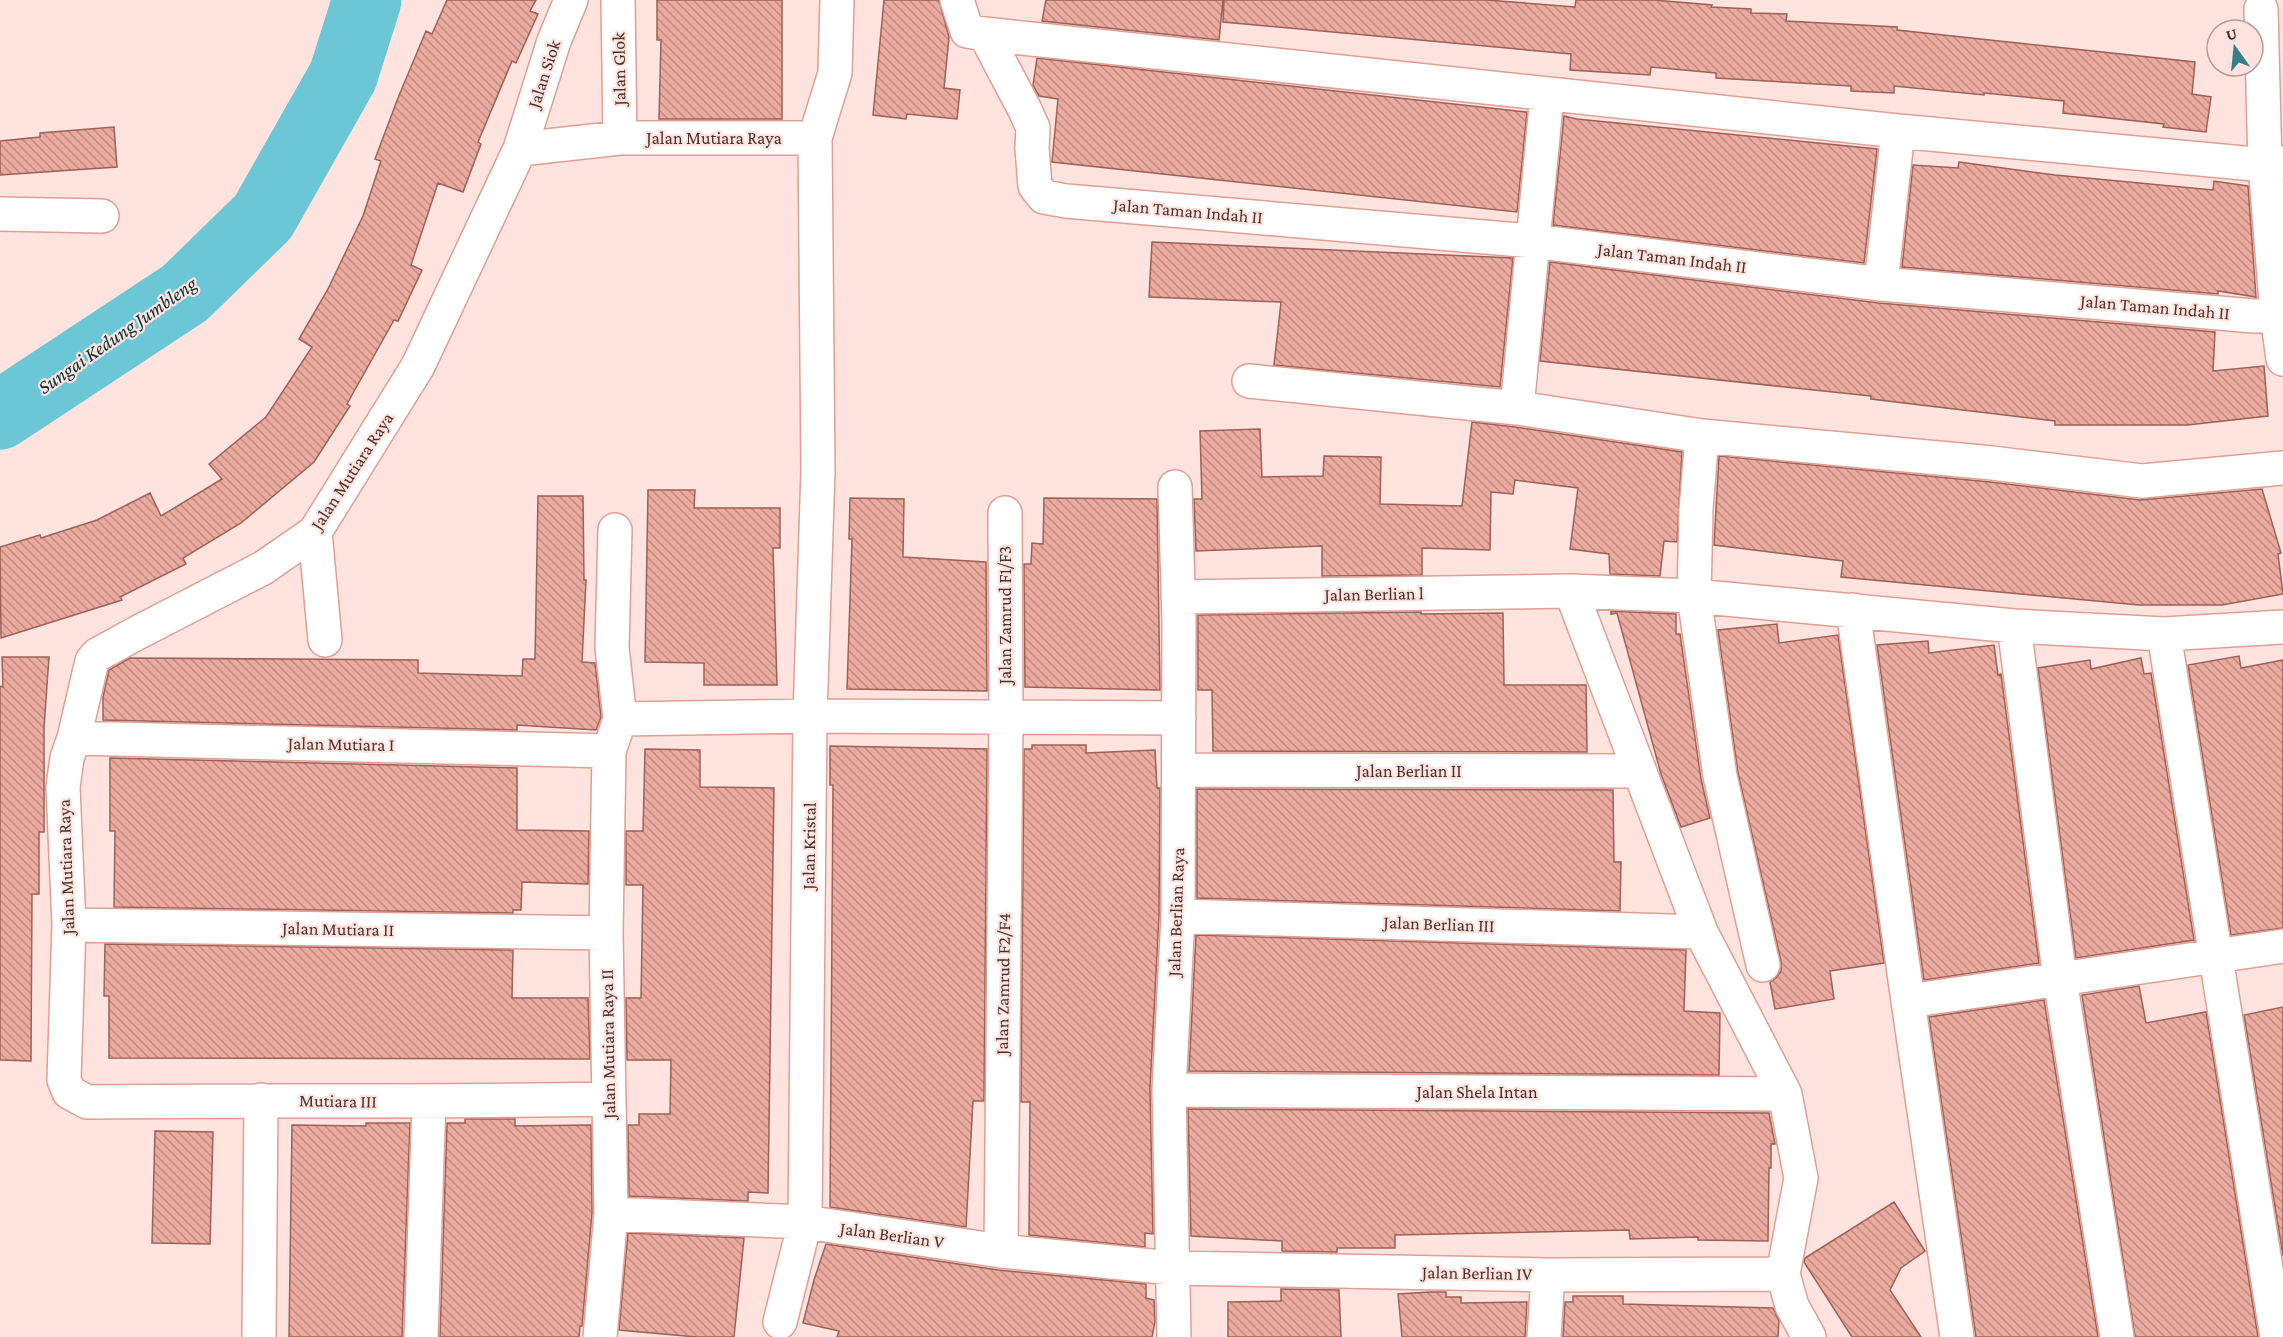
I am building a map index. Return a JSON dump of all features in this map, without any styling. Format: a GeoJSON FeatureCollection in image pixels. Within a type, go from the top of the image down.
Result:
{"type":"FeatureCollection","features":[{"type":"Feature","properties":{"kind":"street","name":"Jalan Siok"},"geometry":{"type":"LineString","coordinates":[[520,149],[554,41],[571,0]]}},
{"type":"Feature","properties":{"kind":"street","name":"Jalan Glok"},"geometry":{"type":"LineString","coordinates":[[618,0],[620,138]]}},
{"type":"Feature","properties":{"kind":"street","name":"Jalan Kristal"},"geometry":{"type":"LineString","coordinates":[[780,1322],[805,1222],[810,716],[818,470],[815,138],[835,73],[837,0]]}},
{"type":"Feature","properties":{"kind":"street"},"geometry":{"type":"LineString","coordinates":[[957,0],[967,31],[985,34],[1898,131],[2274,164]]}},
{"type":"Feature","properties":{"kind":"street"},"geometry":{"type":"LineString","coordinates":[[2269,5],[2277,315],[2283,359]]}},
{"type":"Feature","properties":{"kind":"street","name":"Jalan Taman Indah II"},"geometry":{"type":"LineString","coordinates":[[985,34],[1033,128],[1035,186],[1044,197],[1066,201],[1532,241],[1881,284],[2254,316],[2277,315]]}},
{"type":"Feature","properties":{"kind":"street"},"geometry":{"type":"LineString","coordinates":[[1517,408],[1547,95]]}},
{"type":"Feature","properties":{"kind":"street"},"geometry":{"type":"LineString","coordinates":[[1881,284],[1898,131]]}},
{"type":"Feature","properties":{"kind":"street","name":"Jalan Mutiara Raya"},"geometry":{"type":"LineString","coordinates":[[69,1092],[64,1080],[69,925],[63,787],[89,668],[97,655],[263,568],[315,532],[417,366],[520,149],[620,138],[815,138]]}},
{"type":"Feature","properties":{"kind":"street"},"geometry":{"type":"LineString","coordinates":[[0,214],[102,216]]}},
{"type":"Feature","properties":{"kind":"street"},"geometry":{"type":"LineString","coordinates":[[1249,381],[1517,408],[1702,436],[2142,481],[2283,468]]}},
{"type":"Feature","properties":{"kind":"street"},"geometry":{"type":"LineString","coordinates":[[1702,436],[1696,510],[1694,596],[1720,776],[1762,965]]}},
{"type":"Feature","properties":{"kind":"street","name":"Jalan Berlian Raya"},"geometry":{"type":"LineString","coordinates":[[1174,1337],[1169,1090],[1178,916],[1179,718],[1175,487]]}},
{"type":"Feature","properties":{"kind":"street","name":"Jalan Zamrud F1/F3"},"geometry":{"type":"LineString","coordinates":[[1005,513],[1006,718]]}},
{"type":"Feature","properties":{"kind":"street"},"geometry":{"type":"LineString","coordinates":[[609,751],[620,719],[612,648],[615,530]]}},
{"type":"Feature","properties":{"kind":"street"},"geometry":{"type":"LineString","coordinates":[[315,532],[324,640]]}},
{"type":"Feature","properties":{"kind":"street"},"geometry":{"type":"LineString","coordinates":[[1571,591],[1701,932],[1785,1094],[1802,1178],[1783,1274],[1792,1306],[1809,1337]]}},
{"type":"Feature","properties":{"kind":"street","name":"Jalan Berlian l"},"geometry":{"type":"LineString","coordinates":[[1178,597],[1571,591],[1694,596],[2014,626],[2164,634],[2283,627]]}},
{"type":"Feature","properties":{"kind":"street"},"geometry":{"type":"LineString","coordinates":[[1853,610],[1957,1337]]}},
{"type":"Feature","properties":{"kind":"street"},"geometry":{"type":"LineString","coordinates":[[2014,626],[2060,979],[2116,1337]]}},
{"type":"Feature","properties":{"kind":"street"},"geometry":{"type":"LineString","coordinates":[[2164,634],[2277,1337]]}},
{"type":"Feature","properties":{"kind":"street"},"geometry":{"type":"LineString","coordinates":[[620,719],[810,716],[1179,718]]}},
{"type":"Feature","properties":{"kind":"street","name":"Jalan Zamrud F2/F4"},"geometry":{"type":"LineString","coordinates":[[1001,1251],[1006,718]]}},
{"type":"Feature","properties":{"kind":"street","name":"Jalan Mutiara I"},"geometry":{"type":"LineString","coordinates":[[74,738],[609,751]]}},
{"type":"Feature","properties":{"kind":"street","name":"Jalan Mutiara Raya II"},"geometry":{"type":"LineString","coordinates":[[600,1337],[611,1215],[606,933],[609,751]]}},
{"type":"Feature","properties":{"kind":"street","name":"Jalan Berlian II"},"geometry":{"type":"LineString","coordinates":[[1179,770],[1639,771]]}},
{"type":"Feature","properties":{"kind":"street","name":"Jalan Berlian III"},"geometry":{"type":"LineString","coordinates":[[1178,916],[1701,932]]}},
{"type":"Feature","properties":{"kind":"street","name":"Jalan Mutiara II"},"geometry":{"type":"LineString","coordinates":[[69,925],[606,933]]}},
{"type":"Feature","properties":{"kind":"street"},"geometry":{"type":"LineString","coordinates":[[1908,1000],[2283,946]]}},
{"type":"Feature","properties":{"kind":"street","name":"Jalan Shela Intan"},"geometry":{"type":"LineString","coordinates":[[1169,1090],[1785,1094]]}},
{"type":"Feature","properties":{"kind":"street","name":"Mutiara III"},"geometry":{"type":"LineString","coordinates":[[69,1092],[87,1102],[261,1100],[429,1102],[609,1099]]}},
{"type":"Feature","properties":{"kind":"street"},"geometry":{"type":"LineString","coordinates":[[259,1337],[261,1100]]}},
{"type":"Feature","properties":{"kind":"street"},"geometry":{"type":"LineString","coordinates":[[421,1337],[429,1102]]}},
{"type":"Feature","properties":{"kind":"street","name":"Jalan Berlian V"},"geometry":{"type":"LineString","coordinates":[[611,1215],[805,1222],[1001,1251],[1172,1268]]}},
{"type":"Feature","properties":{"kind":"street","name":"Jalan Berlian IV"},"geometry":{"type":"LineString","coordinates":[[1172,1268],[1548,1275],[1783,1274]]}},
{"type":"Feature","properties":{"kind":"street"},"geometry":{"type":"LineString","coordinates":[[1544,1337],[1548,1275]]}},
{"type":"Feature","properties":{"kind":"building"},"geometry":{"type":"Polygon","coordinates":[[[447,0],[536,0],[530,11],[538,14],[516,63],[512,61],[478,142],[481,144],[463,192],[438,183],[411,265],[422,270],[398,321],[394,320],[347,404],[350,406],[314,462],[241,523],[183,558],[186,564],[120,597],[122,600],[1,638],[0,547],[40,535],[41,538],[97,520],[150,493],[161,516],[222,479],[209,464],[266,417],[312,347],[299,339],[328,289],[363,216],[381,161],[375,159],[398,98],[426,31],[432,34],[447,0]]]}},
{"type":"Feature","properties":{"kind":"building"},"geometry":{"type":"Polygon","coordinates":[[[657,0],[782,0],[782,119],[659,119],[661,40],[657,40],[657,0]]]}},
{"type":"Feature","properties":{"kind":"building"},"geometry":{"type":"Polygon","coordinates":[[[884,0],[939,0],[949,37],[944,88],[960,90],[957,119],[907,114],[906,119],[873,115],[884,0]]]}},
{"type":"Feature","properties":{"kind":"building"},"geometry":{"type":"Polygon","coordinates":[[[1046,0],[1223,0],[1219,40],[1042,21],[1046,0]]]}},
{"type":"Feature","properties":{"kind":"building"},"geometry":{"type":"Polygon","coordinates":[[[1224,0],[1487,0],[1575,7],[1576,0],[1654,0],[1712,5],[1711,7],[1751,9],[1751,13],[1787,14],[1786,21],[1897,27],[1897,30],[2195,62],[2192,94],[2211,97],[2206,132],[2163,127],[2164,124],[2063,113],[2064,101],[1984,93],[1984,95],[1894,86],[1894,93],[1851,91],[1851,86],[1716,78],[1716,73],[1651,67],[1650,75],[1570,70],[1571,54],[1223,22],[1224,0]]]}},
{"type":"Feature","properties":{"kind":"building"},"geometry":{"type":"Polygon","coordinates":[[[1037,58],[1527,112],[1517,212],[1052,162],[1058,99],[1039,96],[1033,85],[1037,58]]]}},
{"type":"Feature","properties":{"kind":"building"},"geometry":{"type":"Polygon","coordinates":[[[1564,116],[1877,149],[1864,263],[1553,225],[1564,116]]]}},
{"type":"Feature","properties":{"kind":"building"},"geometry":{"type":"Polygon","coordinates":[[[114,127],[117,167],[0,175],[0,141],[40,137],[40,133],[114,127]]]}},
{"type":"Feature","properties":{"kind":"building"},"geometry":{"type":"Polygon","coordinates":[[[1959,162],[2055,175],[2213,190],[2214,181],[2248,186],[2256,297],[2218,291],[2218,294],[1902,267],[1913,165],[1958,168],[1959,162]]]}},
{"type":"Feature","properties":{"kind":"building"},"geometry":{"type":"Polygon","coordinates":[[[1152,242],[1513,258],[1500,387],[1274,365],[1281,302],[1149,297],[1152,242]]]}},
{"type":"Feature","properties":{"kind":"building"},"geometry":{"type":"Polygon","coordinates":[[[1550,262],[1879,303],[2215,332],[2213,371],[2264,366],[2268,416],[2187,425],[2055,425],[2055,421],[1871,399],[1871,396],[1540,361],[1550,262]]]}},
{"type":"Feature","properties":{"kind":"building"},"geometry":{"type":"Polygon","coordinates":[[[1472,422],[1682,452],[1677,542],[1664,541],[1660,576],[1610,574],[1609,554],[1570,549],[1578,488],[1515,480],[1513,494],[1491,492],[1490,550],[1422,548],[1422,575],[1322,576],[1322,546],[1196,551],[1194,499],[1202,499],[1200,431],[1260,429],[1262,477],[1323,476],[1324,456],[1381,457],[1380,504],[1462,506],[1472,422]]]}},
{"type":"Feature","properties":{"kind":"building"},"geometry":{"type":"Polygon","coordinates":[[[1719,456],[1990,482],[2140,500],[2262,489],[2281,553],[2278,554],[2283,594],[2222,605],[2139,605],[1841,577],[1843,561],[1714,545],[1719,456]]]}},
{"type":"Feature","properties":{"kind":"building"},"geometry":{"type":"Polygon","coordinates":[[[648,490],[695,490],[694,508],[780,508],[780,548],[773,548],[777,685],[704,685],[704,663],[645,662],[648,490]]]}},
{"type":"Feature","properties":{"kind":"building"},"geometry":{"type":"Polygon","coordinates":[[[538,496],[583,496],[584,580],[586,580],[582,662],[595,663],[601,717],[596,730],[517,725],[517,730],[103,720],[103,697],[109,670],[130,658],[418,660],[418,673],[522,676],[523,659],[535,659],[538,496]]]}},
{"type":"Feature","properties":{"kind":"building"},"geometry":{"type":"Polygon","coordinates":[[[850,498],[904,499],[903,557],[986,562],[987,691],[847,689],[852,539],[849,539],[850,498]]]}},
{"type":"Feature","properties":{"kind":"building"},"geometry":{"type":"Polygon","coordinates":[[[1044,498],[1157,499],[1160,690],[1025,687],[1024,564],[1031,564],[1032,543],[1043,544],[1044,498]]]}},
{"type":"Feature","properties":{"kind":"building"},"geometry":{"type":"Polygon","coordinates":[[[1611,611],[1676,614],[1676,634],[1680,634],[1701,779],[1710,818],[1681,827],[1661,774],[1617,613],[1611,614],[1611,611]]]}},
{"type":"Feature","properties":{"kind":"building"},"geometry":{"type":"Polygon","coordinates":[[[1421,612],[1421,614],[1503,613],[1504,685],[1586,685],[1587,752],[1213,751],[1212,690],[1198,690],[1198,615],[1421,612]]]}},
{"type":"Feature","properties":{"kind":"building"},"geometry":{"type":"Polygon","coordinates":[[[1777,624],[1779,643],[1838,635],[1884,963],[1830,971],[1834,999],[1775,1009],[1770,982],[1781,971],[1781,961],[1738,773],[1718,630],[1777,624]]]}},
{"type":"Feature","properties":{"kind":"building"},"geometry":{"type":"Polygon","coordinates":[[[1928,641],[1929,653],[1994,645],[1998,675],[2001,674],[2039,963],[1924,980],[1877,645],[1928,641]]]}},
{"type":"Feature","properties":{"kind":"building"},"geometry":{"type":"Polygon","coordinates":[[[2239,656],[2241,668],[2283,660],[2283,928],[2231,935],[2188,665],[2239,656]]]}},
{"type":"Feature","properties":{"kind":"building"},"geometry":{"type":"Polygon","coordinates":[[[2,657],[49,657],[44,728],[44,832],[39,832],[39,894],[32,894],[31,1061],[0,1060],[0,686],[3,687],[2,657]]]}},
{"type":"Feature","properties":{"kind":"building"},"geometry":{"type":"Polygon","coordinates":[[[2141,658],[2144,674],[2151,673],[2194,940],[2076,958],[2038,668],[2090,660],[2091,669],[2141,658]]]}},
{"type":"Feature","properties":{"kind":"building"},"geometry":{"type":"Polygon","coordinates":[[[1032,745],[1086,745],[1086,753],[1155,750],[1157,788],[1160,788],[1159,915],[1150,1089],[1153,1234],[1145,1233],[1145,1247],[1029,1235],[1030,1102],[1021,1102],[1024,749],[1032,749],[1032,745]]]}},
{"type":"Feature","properties":{"kind":"building"},"geometry":{"type":"Polygon","coordinates":[[[830,746],[987,749],[984,1101],[973,1101],[966,1227],[830,1207],[833,785],[830,785],[830,746]]]}},
{"type":"Feature","properties":{"kind":"building"},"geometry":{"type":"Polygon","coordinates":[[[645,749],[700,750],[700,787],[774,788],[768,1193],[748,1192],[748,1201],[629,1196],[628,1125],[639,1125],[639,1114],[670,1114],[671,1060],[627,1060],[626,998],[641,998],[643,885],[626,885],[626,831],[643,831],[645,749]]]}},
{"type":"Feature","properties":{"kind":"building"},"geometry":{"type":"Polygon","coordinates":[[[110,758],[517,768],[517,830],[589,831],[588,884],[522,882],[521,910],[513,910],[513,913],[114,907],[115,831],[110,831],[110,758]]]}},
{"type":"Feature","properties":{"kind":"building"},"geometry":{"type":"Polygon","coordinates":[[[1197,789],[1613,790],[1614,862],[1621,862],[1620,911],[1197,898],[1197,789]]]}},
{"type":"Feature","properties":{"kind":"building"},"geometry":{"type":"Polygon","coordinates":[[[1196,935],[1686,950],[1684,1011],[1720,1013],[1719,1075],[1189,1071],[1196,935]]]}},
{"type":"Feature","properties":{"kind":"building"},"geometry":{"type":"Polygon","coordinates":[[[105,944],[513,950],[512,998],[588,998],[590,1059],[109,1058],[109,996],[104,996],[105,944]]]}},
{"type":"Feature","properties":{"kind":"building"},"geometry":{"type":"Polygon","coordinates":[[[2139,986],[2146,1023],[2206,1012],[2258,1337],[2135,1337],[2082,995],[2139,986]]]}},
{"type":"Feature","properties":{"kind":"building"},"geometry":{"type":"Polygon","coordinates":[[[2044,1000],[2098,1337],[1976,1337],[1929,1017],[2044,1000]]]}},
{"type":"Feature","properties":{"kind":"building"},"geometry":{"type":"Polygon","coordinates":[[[2283,1007],[2283,1256],[2244,1015],[2283,1007]]]}},
{"type":"Feature","properties":{"kind":"building"},"geometry":{"type":"Polygon","coordinates":[[[1188,1109],[1769,1113],[1775,1144],[1771,1144],[1771,1168],[1769,1168],[1768,1241],[1698,1240],[1698,1237],[1630,1239],[1629,1230],[1395,1235],[1395,1248],[1337,1248],[1337,1252],[1282,1251],[1282,1241],[1191,1236],[1188,1109]]]}},
{"type":"Feature","properties":{"kind":"building"},"geometry":{"type":"Polygon","coordinates":[[[465,1119],[515,1119],[515,1126],[591,1125],[592,1213],[582,1326],[580,1326],[579,1337],[440,1337],[447,1123],[465,1123],[465,1119]]]}},
{"type":"Feature","properties":{"kind":"building"},"geometry":{"type":"Polygon","coordinates":[[[366,1123],[410,1123],[402,1337],[289,1337],[292,1125],[366,1126],[366,1123]]]}},
{"type":"Feature","properties":{"kind":"building"},"geometry":{"type":"Polygon","coordinates":[[[155,1131],[213,1132],[210,1244],[152,1243],[155,1131]]]}},
{"type":"Feature","properties":{"kind":"building"},"geometry":{"type":"Polygon","coordinates":[[[1894,1202],[1925,1251],[1901,1268],[1890,1290],[1921,1337],[1852,1337],[1804,1262],[1805,1258],[1894,1202]]]}},
{"type":"Feature","properties":{"kind":"building"},"geometry":{"type":"Polygon","coordinates":[[[628,1233],[744,1238],[734,1337],[696,1337],[619,1330],[628,1233]]]}},
{"type":"Feature","properties":{"kind":"building"},"geometry":{"type":"Polygon","coordinates":[[[826,1244],[998,1270],[1146,1284],[1146,1298],[1154,1300],[1155,1322],[1152,1337],[837,1337],[839,1331],[803,1323],[826,1244]]]}},
{"type":"Feature","properties":{"kind":"building"},"geometry":{"type":"Polygon","coordinates":[[[1281,1289],[1339,1290],[1341,1337],[1228,1337],[1228,1302],[1281,1301],[1281,1289]]]}},
{"type":"Feature","properties":{"kind":"building"},"geometry":{"type":"Polygon","coordinates":[[[1446,1292],[1446,1297],[1461,1297],[1461,1303],[1527,1302],[1525,1337],[1402,1337],[1398,1294],[1446,1292]]]}},
{"type":"Feature","properties":{"kind":"building"},"geometry":{"type":"Polygon","coordinates":[[[1573,1296],[1623,1296],[1623,1304],[1773,1308],[1779,1321],[1778,1337],[1563,1337],[1565,1302],[1573,1302],[1573,1296]]]}},
{"type":"Feature","properties":{"kind":"waterway","name":"Sungai Kedung Jumbleng"},"geometry":{"type":"LineString","coordinates":[[0,415],[185,293],[263,217],[343,76],[367,0]]}}]}
